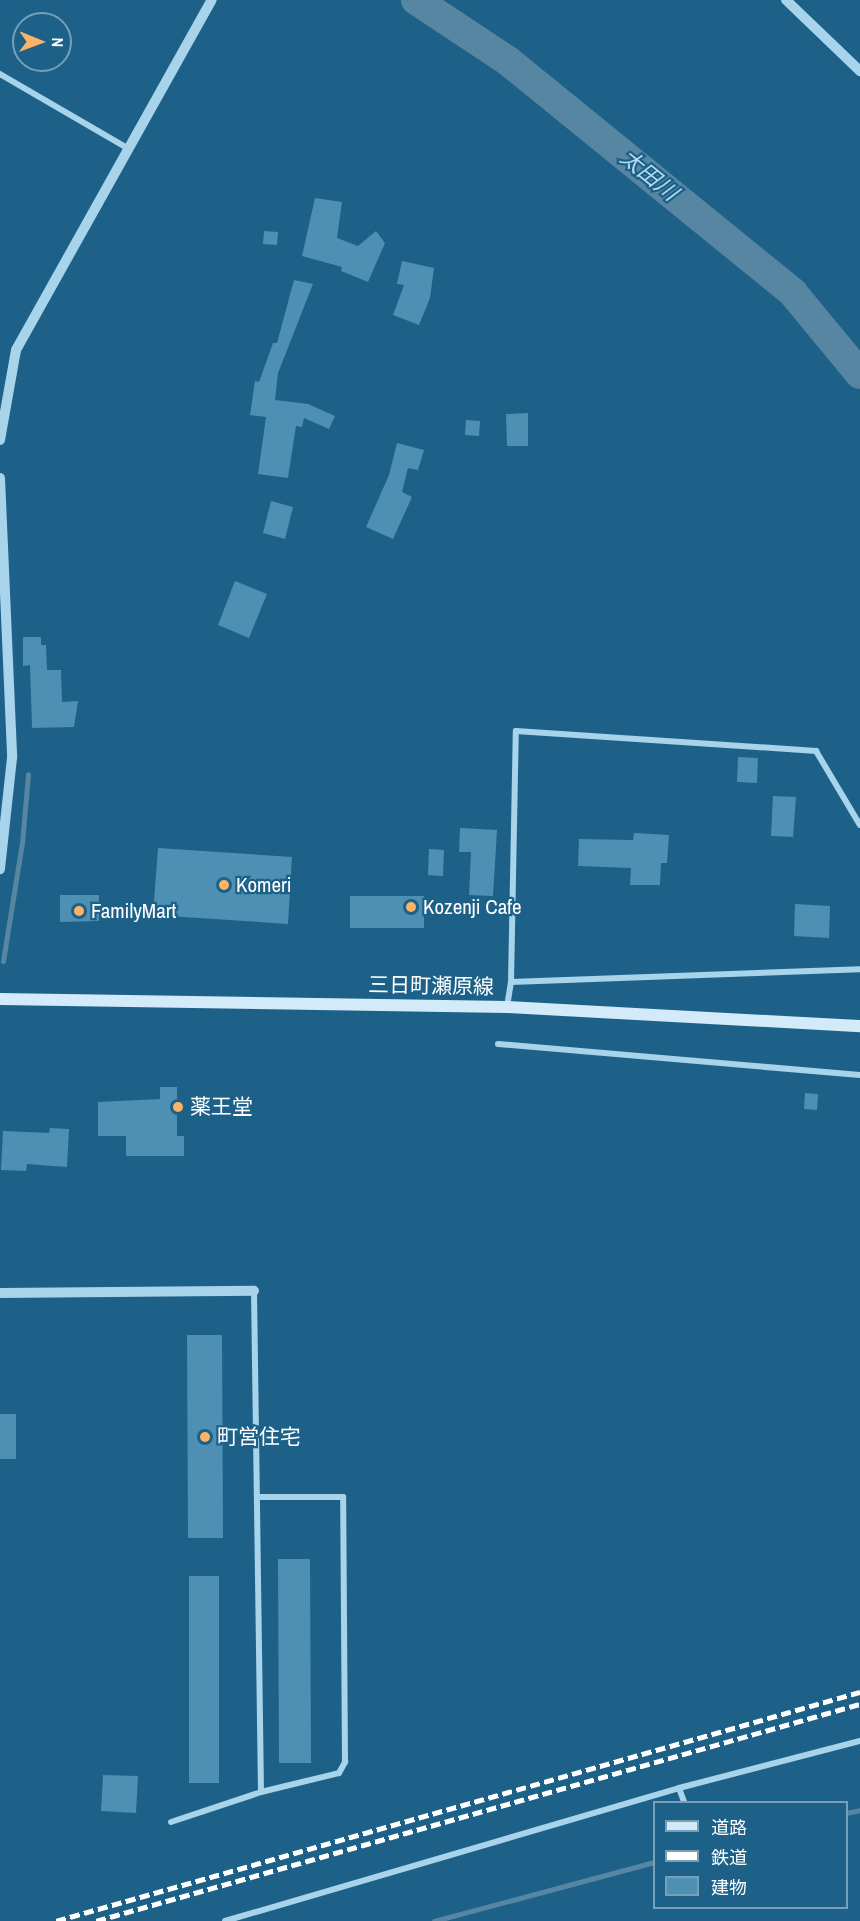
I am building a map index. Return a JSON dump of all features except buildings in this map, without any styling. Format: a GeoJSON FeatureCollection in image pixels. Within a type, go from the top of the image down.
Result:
{"type":"FeatureCollection","features":[{"type":"Feature","properties":{"kind":"main road","name":"三日町瀬原線"},"geometry":{"type":"LineString","coordinates":[[0,999],[507,1007],[860,1026]]}},
{"type":"Feature","properties":{"kind":"street"},"geometry":{"type":"LineString","coordinates":[[0,440],[16,350],[212,0]]}},
{"type":"Feature","properties":{"kind":"street"},"geometry":{"type":"LineString","coordinates":[[786,0],[860,71]]}},
{"type":"Feature","properties":{"kind":"street"},"geometry":{"type":"LineString","coordinates":[[0,74],[129,148]]}},
{"type":"Feature","properties":{"kind":"street"},"geometry":{"type":"LineString","coordinates":[[0,478],[12,758],[0,869]]}},
{"type":"Feature","properties":{"kind":"street"},"geometry":{"type":"LineString","coordinates":[[507,1007],[511,982],[516,731],[816,751],[860,825]]}},
{"type":"Feature","properties":{"kind":"street"},"geometry":{"type":"LineString","coordinates":[[511,982],[860,969]]}},
{"type":"Feature","properties":{"kind":"street"},"geometry":{"type":"LineString","coordinates":[[498,1044],[860,1075]]}},
{"type":"Feature","properties":{"kind":"street"},"geometry":{"type":"LineString","coordinates":[[0,1293],[254,1291],[261,1792]]}},
{"type":"Feature","properties":{"kind":"street"},"geometry":{"type":"LineString","coordinates":[[171,1822],[261,1792],[339,1773],[345,1762],[343,1497],[257,1497]]}},
{"type":"Feature","properties":{"kind":"street"},"geometry":{"type":"LineString","coordinates":[[225,1921],[679,1788],[860,1741]]}},
{"type":"Feature","properties":{"kind":"street"},"geometry":{"type":"LineString","coordinates":[[679,1788],[683,1801]]}},
{"type":"Feature","properties":{"kind":"water"},"geometry":{"type":"Polygon","coordinates":[[[820,323],[860,365],[860,385],[820,323]]]}},
{"type":"Feature","properties":{"kind":"waterway","name":"太田川"},"geometry":{"type":"LineString","coordinates":[[416,0],[508,61],[793,293],[860,374]]}},
{"type":"Feature","properties":{"kind":"waterway"},"geometry":{"type":"LineString","coordinates":[[3,961],[22,843],[28,774]]}},
{"type":"Feature","properties":{"kind":"waterway"},"geometry":{"type":"LineString","coordinates":[[848,1813],[860,1810]]}},
{"type":"Feature","properties":{"kind":"waterway"},"geometry":{"type":"LineString","coordinates":[[434,1921],[653,1862]]}},
{"type":"Feature","properties":{"kind":"railway"},"geometry":{"type":"LineString","coordinates":[[56,1921],[860,1692]]}},
{"type":"Feature","properties":{"kind":"railway"},"geometry":{"type":"LineString","coordinates":[[96,1921],[860,1704]]}},
{"type":"Feature","properties":{"kind":"place","name":"Komeri"},"geometry":{"type":"Point","coordinates":[224,885]}},
{"type":"Feature","properties":{"kind":"place","name":"Kozenji Cafe"},"geometry":{"type":"Point","coordinates":[411,907]}},
{"type":"Feature","properties":{"kind":"place","name":"FamilyMart"},"geometry":{"type":"Point","coordinates":[79,911]}},
{"type":"Feature","properties":{"kind":"place","name":"薬王堂"},"geometry":{"type":"Point","coordinates":[178,1107]}},
{"type":"Feature","properties":{"kind":"place","name":"町営住宅"},"geometry":{"type":"Point","coordinates":[205,1437]}}]}
